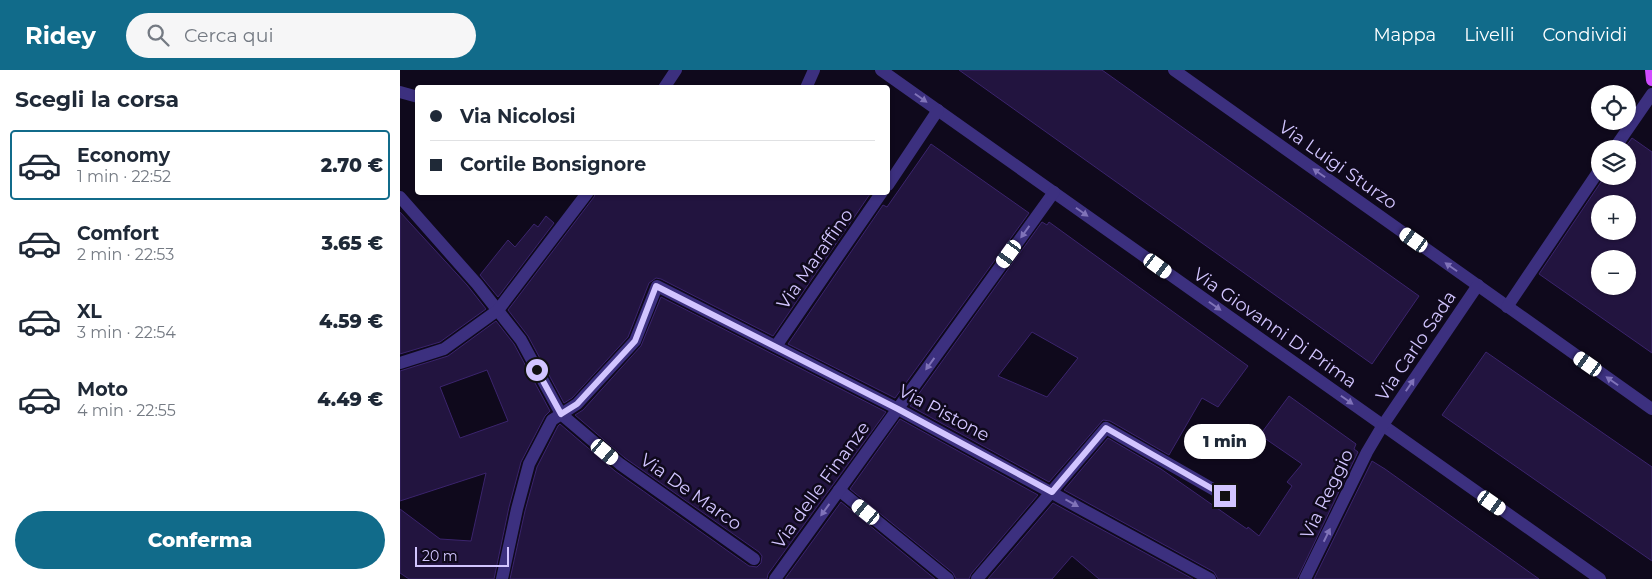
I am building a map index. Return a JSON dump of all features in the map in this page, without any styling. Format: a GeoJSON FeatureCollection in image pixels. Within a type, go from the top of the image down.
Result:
{"type":"FeatureCollection","features":[{"type":"Feature","properties":{"kind":"main road"},"geometry":{"type":"LineString","coordinates":[[1651,70],[1652,80]]}},
{"type":"Feature","properties":{"kind":"street"},"geometry":{"type":"LineString","coordinates":[[666,85],[676,70]]}},
{"type":"Feature","properties":{"kind":"street"},"geometry":{"type":"LineString","coordinates":[[807,85],[814,70]]}},
{"type":"Feature","properties":{"kind":"street","name":"Via Giovanni Di Prima"},"geometry":{"type":"LineString","coordinates":[[881,70],[1600,579]]}},
{"type":"Feature","properties":{"kind":"street","name":"Via Luigi Sturzo"},"geometry":{"type":"LineString","coordinates":[[1174,70],[1652,409]]}},
{"type":"Feature","properties":{"kind":"street"},"geometry":{"type":"LineString","coordinates":[[400,92],[415,96]]}},
{"type":"Feature","properties":{"kind":"street"},"geometry":{"type":"LineString","coordinates":[[1620,140],[1652,94]]}},
{"type":"Feature","properties":{"kind":"street"},"geometry":{"type":"LineString","coordinates":[[890,182],[938,110]]}},
{"type":"Feature","properties":{"kind":"street"},"geometry":{"type":"LineString","coordinates":[[1507,307],[1591,182]]}},
{"type":"Feature","properties":{"kind":"street","name":"Via delle Finanze"},"geometry":{"type":"LineString","coordinates":[[775,579],[1054,192]]}},
{"type":"Feature","properties":{"kind":"street"},"geometry":{"type":"LineString","coordinates":[[400,364],[444,349],[498,310],[586,195]]}},
{"type":"Feature","properties":{"kind":"street","name":"Via Maraffino"},"geometry":{"type":"LineString","coordinates":[[776,346],[880,195]]}},
{"type":"Feature","properties":{"kind":"street"},"geometry":{"type":"LineString","coordinates":[[400,197],[522,340],[561,414],[552,420],[529,464],[517,508],[502,579]]}},
{"type":"Feature","properties":{"kind":"street","name":"Via Carlo Sada"},"geometry":{"type":"LineString","coordinates":[[1383,425],[1478,285]]}},
{"type":"Feature","properties":{"kind":"street","name":"Via Pistone"},"geometry":{"type":"LineString","coordinates":[[561,414],[577,404],[635,341],[656,286],[898,409],[1210,579]]}},
{"type":"Feature","properties":{"kind":"street","name":"Via De Marco"},"geometry":{"type":"LineString","coordinates":[[561,414],[620,464],[754,559]]}},
{"type":"Feature","properties":{"kind":"street","name":"Via Reggio"},"geometry":{"type":"LineString","coordinates":[[1306,579],[1367,452],[1383,425]]}},
{"type":"Feature","properties":{"kind":"street"},"geometry":{"type":"LineString","coordinates":[[977,579],[1106,428],[1225,496]]}},
{"type":"Feature","properties":{"kind":"street"},"geometry":{"type":"LineString","coordinates":[[839,490],[948,579]]}},
{"type":"Feature","properties":{"kind":"building"},"geometry":{"type":"Polygon","coordinates":[[[959,70],[1102,70],[1419,296],[1372,364],[959,70]]]}},
{"type":"Feature","properties":{"kind":"building"},"geometry":{"type":"Polygon","coordinates":[[[1636,141],[1652,152],[1652,353],[1539,274],[1591,197],[1591,240],[1636,240],[1636,195],[1592,195],[1599,185],[1636,185],[1636,141]]]}},
{"type":"Feature","properties":{"kind":"building"},"geometry":{"type":"Polygon","coordinates":[[[931,144],[1029,213],[895,398],[788,344],[883,205],[887,207],[931,144]]]}},
{"type":"Feature","properties":{"kind":"building"},"geometry":{"type":"Polygon","coordinates":[[[595,195],[869,195],[773,336],[656,278],[649,283],[628,337],[572,398],[564,403],[528,336],[508,310],[595,195]]]}},
{"type":"Feature","properties":{"kind":"building"},"geometry":{"type":"Polygon","coordinates":[[[400,212],[467,285],[486,309],[440,342],[400,354],[400,212]]]}},
{"type":"Feature","properties":{"kind":"building"},"geometry":{"type":"Polygon","coordinates":[[[546,216],[554,223],[498,297],[480,275],[508,240],[515,247],[534,224],[538,227],[546,216]]]}},
{"type":"Feature","properties":{"kind":"building"},"geometry":{"type":"Polygon","coordinates":[[[1042,222],[1047,225],[1049,222],[1248,366],[1218,407],[1202,398],[1169,455],[1110,421],[1103,420],[1049,482],[910,406],[1042,222]],[[1032,332],[998,376],[1047,397],[1078,358],[1032,332]]]}},
{"type":"Feature","properties":{"kind":"building"},"geometry":{"type":"Polygon","coordinates":[[[661,297],[886,412],[768,574],[767,579],[510,579],[537,467],[560,424],[615,471],[749,566],[757,567],[761,563],[762,556],[759,552],[625,458],[575,415],[583,410],[641,346],[661,297]]]}},
{"type":"Feature","properties":{"kind":"building"},"geometry":{"type":"Polygon","coordinates":[[[496,321],[514,344],[550,411],[545,416],[521,462],[509,507],[494,579],[409,579],[400,573],[400,509],[440,539],[471,541],[486,473],[400,501],[400,371],[448,356],[496,321]],[[487,370],[440,387],[460,438],[508,421],[487,370]]]}},
{"type":"Feature","properties":{"kind":"building"},"geometry":{"type":"Polygon","coordinates":[[[1486,352],[1652,467],[1652,561],[1442,415],[1486,352]]]}},
{"type":"Feature","properties":{"kind":"building"},"geometry":{"type":"Polygon","coordinates":[[[1289,396],[1356,444],[1354,449],[1358,452],[1297,579],[1218,579],[1214,572],[1064,490],[1108,438],[1161,469],[1259,536],[1292,486],[1287,482],[1302,464],[1260,435],[1289,396]]]}},
{"type":"Feature","properties":{"kind":"building"},"geometry":{"type":"Polygon","coordinates":[[[900,419],[1038,495],[971,574],[969,579],[956,579],[953,573],[850,489],[900,419]]]}},
{"type":"Feature","properties":{"kind":"building"},"geometry":{"type":"Polygon","coordinates":[[[1372,461],[1385,469],[1539,579],[1314,579],[1372,461]]]}},
{"type":"Feature","properties":{"kind":"building"},"geometry":{"type":"Polygon","coordinates":[[[841,502],[935,579],[785,579],[841,502]]]}},
{"type":"Feature","properties":{"kind":"building"},"geometry":{"type":"Polygon","coordinates":[[[1053,503],[1193,579],[1099,579],[1072,556],[1052,579],[988,579],[1053,503]]]}},
{"type":"Feature","properties":{"kind":"route"},"geometry":{"type":"LineString","coordinates":[[537,370],[561,414],[577,404],[635,341],[656,286],[898,409],[1052,492],[1106,428],[1225,496]]}}]}
